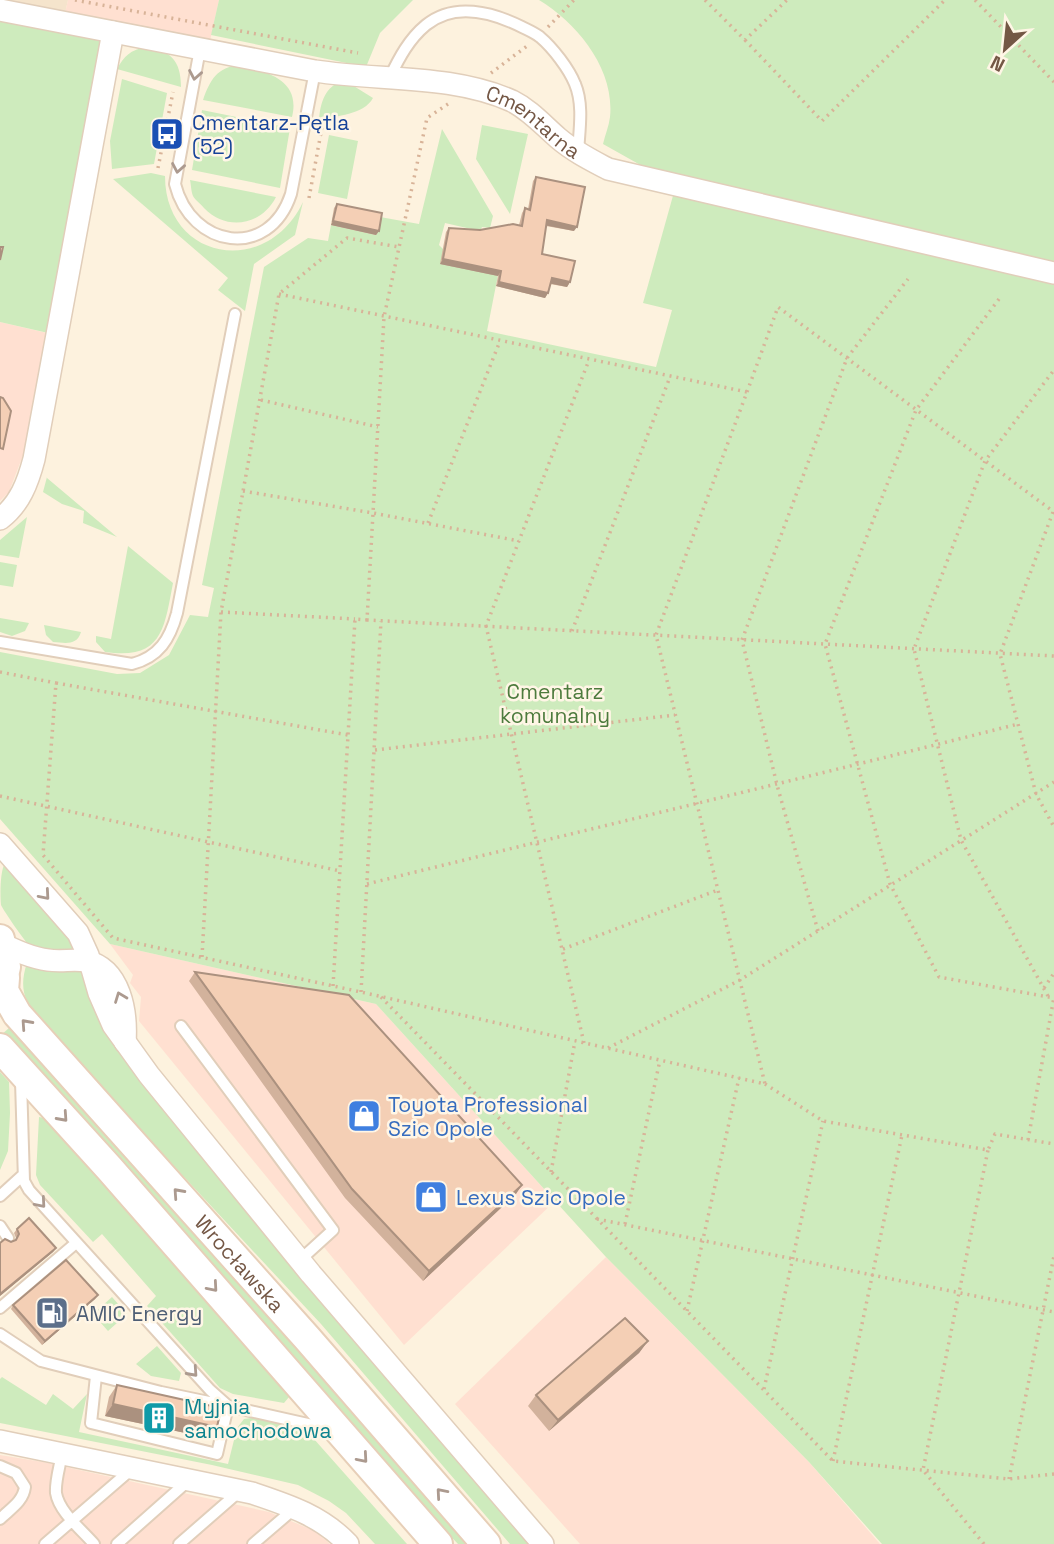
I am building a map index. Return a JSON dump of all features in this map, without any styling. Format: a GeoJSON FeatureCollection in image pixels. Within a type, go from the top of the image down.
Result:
{"type":"FeatureCollection","features":[{"type":"Feature","properties":{"kind":"main road","name":"Wrocławska"},"geometry":{"type":"LineString","coordinates":[[1,942],[6,967],[2,985],[17,1014],[307,1338],[486,1544]]}},
{"type":"Feature","properties":{"kind":"main road","name":"Wrocławska"},"geometry":{"type":"LineString","coordinates":[[9,1058],[109,1168],[438,1544]]}},
{"type":"Feature","properties":{"kind":"street","name":"Cmentarna"},"geometry":{"type":"LineString","coordinates":[[0,10],[316,71],[358,77],[416,79],[496,95],[515,103],[578,153],[608,169],[1054,273]]}},
{"type":"Feature","properties":{"kind":"street"},"geometry":{"type":"LineString","coordinates":[[0,519],[14,506],[23,492],[34,459],[113,32]]}},
{"type":"Feature","properties":{"kind":"street"},"geometry":{"type":"LineString","coordinates":[[0,844],[78,933],[90,962]]}},
{"type":"Feature","properties":{"kind":"street"},"geometry":{"type":"LineString","coordinates":[[1,942],[31,956],[90,962],[103,970],[120,993],[126,1026],[125,1044],[300,1260],[543,1544]]}},
{"type":"Feature","properties":{"kind":"street"},"geometry":{"type":"LineString","coordinates":[[0,1441],[241,1490],[295,1508],[321,1521],[340,1542]]}},
{"type":"Feature","properties":{"kind":"lane"},"geometry":{"type":"LineString","coordinates":[[390,77],[399,57],[427,24],[443,15],[466,11],[491,14],[539,36],[576,85],[580,110],[578,153]]}},
{"type":"Feature","properties":{"kind":"lane"},"geometry":{"type":"LineString","coordinates":[[200,49],[176,184],[178,197],[193,220],[219,236],[235,239],[253,236],[268,229],[285,211],[316,71]]}},
{"type":"Feature","properties":{"kind":"lane"},"geometry":{"type":"LineString","coordinates":[[0,642],[132,664],[153,655],[168,639],[177,613],[235,314]]}},
{"type":"Feature","properties":{"kind":"lane"},"geometry":{"type":"LineString","coordinates":[[181,1026],[333,1230],[300,1260]]}},
{"type":"Feature","properties":{"kind":"lane"},"geometry":{"type":"LineString","coordinates":[[9,1058],[22,1089],[22,1176],[29,1190],[209,1390],[228,1406]]}},
{"type":"Feature","properties":{"kind":"lane"},"geometry":{"type":"LineString","coordinates":[[0,1196],[22,1176]]}},
{"type":"Feature","properties":{"kind":"lane"},"geometry":{"type":"LineString","coordinates":[[0,1226],[8,1238]]}},
{"type":"Feature","properties":{"kind":"lane"},"geometry":{"type":"LineString","coordinates":[[0,1308],[10,1293],[35,1271],[76,1243]]}},
{"type":"Feature","properties":{"kind":"lane"},"geometry":{"type":"LineString","coordinates":[[0,1335],[41,1361],[340,1432]]}},
{"type":"Feature","properties":{"kind":"lane"},"geometry":{"type":"LineString","coordinates":[[96,1376],[91,1423],[217,1454],[228,1406]]}},
{"type":"Feature","properties":{"kind":"lane"},"geometry":{"type":"LineString","coordinates":[[62,1453],[56,1493],[60,1503],[94,1544]]}},
{"type":"Feature","properties":{"kind":"lane"},"geometry":{"type":"LineString","coordinates":[[0,1466],[16,1473],[24,1487],[19,1502],[0,1519]]}},
{"type":"Feature","properties":{"kind":"lane"},"geometry":{"type":"LineString","coordinates":[[45,1544],[133,1468]]}},
{"type":"Feature","properties":{"kind":"lane"},"geometry":{"type":"LineString","coordinates":[[117,1544],[190,1480]]}},
{"type":"Feature","properties":{"kind":"lane"},"geometry":{"type":"LineString","coordinates":[[179,1544],[241,1490]]}},
{"type":"Feature","properties":{"kind":"lane"},"geometry":{"type":"LineString","coordinates":[[253,1544],[295,1508]]}},
{"type":"Feature","properties":{"kind":"path"},"geometry":{"type":"LineString","coordinates":[[75,0],[363,54]]}},
{"type":"Feature","properties":{"kind":"path"},"geometry":{"type":"LineString","coordinates":[[367,620],[384,317],[428,118],[539,36],[574,0]]}},
{"type":"Feature","properties":{"kind":"path"},"geometry":{"type":"LineString","coordinates":[[705,0],[821,121],[945,0]]}},
{"type":"Feature","properties":{"kind":"path"},"geometry":{"type":"LineString","coordinates":[[745,40],[787,0]]}},
{"type":"Feature","properties":{"kind":"path"},"geometry":{"type":"LineString","coordinates":[[975,0],[1054,82]]}},
{"type":"Feature","properties":{"kind":"path"},"geometry":{"type":"LineString","coordinates":[[158,168],[173,92]]}},
{"type":"Feature","properties":{"kind":"path"},"geometry":{"type":"LineString","coordinates":[[309,198],[322,127]]}},
{"type":"Feature","properties":{"kind":"path"},"geometry":{"type":"LineString","coordinates":[[202,957],[221,612],[279,294],[347,238],[399,247]]}},
{"type":"Feature","properties":{"kind":"path"},"geometry":{"type":"LineString","coordinates":[[818,931],[777,785],[742,640],[847,358],[908,279]]}},
{"type":"Feature","properties":{"kind":"path"},"geometry":{"type":"LineString","coordinates":[[279,294],[747,393]]}},
{"type":"Feature","properties":{"kind":"path"},"geometry":{"type":"LineString","coordinates":[[999,299],[916,410],[825,644],[890,884],[939,977],[1054,998],[1028,1140]]}},
{"type":"Feature","properties":{"kind":"path"},"geometry":{"type":"LineString","coordinates":[[765,1084],[656,635],[778,307],[1054,512],[1000,654],[1036,794],[1054,827]]}},
{"type":"Feature","properties":{"kind":"path"},"geometry":{"type":"LineString","coordinates":[[428,523],[500,341]]}},
{"type":"Feature","properties":{"kind":"path"},"geometry":{"type":"LineString","coordinates":[[584,1043],[486,626],[589,360]]}},
{"type":"Feature","properties":{"kind":"path"},"geometry":{"type":"LineString","coordinates":[[1048,996],[961,840],[914,649],[985,461],[1054,370]]}},
{"type":"Feature","properties":{"kind":"path"},"geometry":{"type":"LineString","coordinates":[[572,631],[670,377]]}},
{"type":"Feature","properties":{"kind":"path"},"geometry":{"type":"LineString","coordinates":[[260,400],[378,427]]}},
{"type":"Feature","properties":{"kind":"path"},"geometry":{"type":"LineString","coordinates":[[243,491],[519,541]]}},
{"type":"Feature","properties":{"kind":"path"},"geometry":{"type":"LineString","coordinates":[[221,612],[1054,656]]}},
{"type":"Feature","properties":{"kind":"path"},"geometry":{"type":"LineString","coordinates":[[333,986],[355,619]]}},
{"type":"Feature","properties":{"kind":"path"},"geometry":{"type":"LineString","coordinates":[[361,992],[382,621]]}},
{"type":"Feature","properties":{"kind":"path"},"geometry":{"type":"LineString","coordinates":[[0,672],[348,735]]}},
{"type":"Feature","properties":{"kind":"path"},"geometry":{"type":"LineString","coordinates":[[56,683],[43,855],[113,938],[765,1084],[823,1121],[988,1150]]}},
{"type":"Feature","properties":{"kind":"path"},"geometry":{"type":"LineString","coordinates":[[374,750],[675,715]]}},
{"type":"Feature","properties":{"kind":"path"},"geometry":{"type":"LineString","coordinates":[[367,884],[1018,724]]}},
{"type":"Feature","properties":{"kind":"path"},"geometry":{"type":"LineString","coordinates":[[608,1048],[740,980],[1054,782]]}},
{"type":"Feature","properties":{"kind":"path"},"geometry":{"type":"LineString","coordinates":[[0,796],[340,871]]}},
{"type":"Feature","properties":{"kind":"path"},"geometry":{"type":"LineString","coordinates":[[562,949],[718,890]]}},
{"type":"Feature","properties":{"kind":"path"},"geometry":{"type":"LineString","coordinates":[[1044,988],[1054,973]]}},
{"type":"Feature","properties":{"kind":"path"},"geometry":{"type":"LineString","coordinates":[[380,996],[834,1461],[1009,1479],[1054,1474]]}},
{"type":"Feature","properties":{"kind":"path"},"geometry":{"type":"LineString","coordinates":[[551,1171],[575,1041]]}},
{"type":"Feature","properties":{"kind":"path"},"geometry":{"type":"LineString","coordinates":[[625,1224],[660,1060]]}},
{"type":"Feature","properties":{"kind":"path"},"geometry":{"type":"LineString","coordinates":[[687,1311],[739,1079]]}},
{"type":"Feature","properties":{"kind":"path"},"geometry":{"type":"LineString","coordinates":[[764,1389],[823,1121]]}},
{"type":"Feature","properties":{"kind":"path"},"geometry":{"type":"LineString","coordinates":[[923,1470],[988,1150],[995,1134],[1054,1144]]}},
{"type":"Feature","properties":{"kind":"path"},"geometry":{"type":"LineString","coordinates":[[834,1461],[902,1135]]}},
{"type":"Feature","properties":{"kind":"path"},"geometry":{"type":"LineString","coordinates":[[597,1219],[1054,1312]]}},
{"type":"Feature","properties":{"kind":"path"},"geometry":{"type":"LineString","coordinates":[[1009,1479],[1054,1256]]}},
{"type":"Feature","properties":{"kind":"path"},"geometry":{"type":"LineString","coordinates":[[923,1470],[984,1544]]}},
{"type":"Feature","properties":{"kind":"shaded area"},"geometry":{"type":"Polygon","coordinates":[[[0,0],[68,0],[63,22],[0,0]]]}},
{"type":"Feature","properties":{"kind":"shaded area"},"geometry":{"type":"Polygon","coordinates":[[[68,0],[219,0],[208,50],[63,22],[68,0]]]}},
{"type":"Feature","properties":{"kind":"shaded area"},"geometry":{"type":"Polygon","coordinates":[[[0,322],[47,333],[28,442],[9,492],[0,501],[0,322]]]}},
{"type":"Feature","properties":{"kind":"shaded area"},"geometry":{"type":"Polygon","coordinates":[[[110,944],[376,1004],[555,1201],[404,1345],[139,1021],[141,997],[130,983],[133,975],[110,944]]]}},
{"type":"Feature","properties":{"kind":"shaded area"},"geometry":{"type":"Polygon","coordinates":[[[606,1257],[809,1462],[880,1544],[580,1544],[455,1404],[606,1257]]]}},
{"type":"Feature","properties":{"kind":"shaded area"},"geometry":{"type":"Polygon","coordinates":[[[0,1455],[269,1512],[315,1531],[330,1544],[0,1544],[0,1455]]]}},
{"type":"Feature","properties":{"kind":"green space"},"geometry":{"type":"Polygon","coordinates":[[[219,0],[413,0],[380,33],[366,67],[211,35],[219,0]]]}},
{"type":"Feature","properties":{"kind":"green space","name":"Cmentarz komunalny"},"geometry":{"type":"Polygon","coordinates":[[[539,0],[1054,0],[1054,1544],[882,1544],[809,1462],[606,1257],[376,1004],[110,944],[0,819],[0,652],[117,674],[140,673],[169,655],[190,615],[208,617],[214,588],[202,585],[264,267],[308,238],[328,241],[331,225],[376,235],[380,217],[419,224],[442,129],[493,216],[490,228],[482,227],[480,231],[445,223],[439,245],[498,275],[487,331],[656,367],[672,310],[643,303],[676,185],[603,144],[609,120],[610,99],[600,65],[591,49],[567,21],[539,0]]]}},
{"type":"Feature","properties":{"kind":"green space"},"geometry":{"type":"Polygon","coordinates":[[[0,11],[113,32],[57,335],[0,322],[0,11]]]}},
{"type":"Feature","properties":{"kind":"green space"},"geometry":{"type":"Polygon","coordinates":[[[145,47],[161,51],[172,58],[179,70],[181,87],[117,69],[128,54],[145,47]]]}},
{"type":"Feature","properties":{"kind":"green space"},"geometry":{"type":"Polygon","coordinates":[[[240,65],[271,75],[287,86],[292,94],[292,117],[203,100],[208,86],[220,72],[240,65]]]}},
{"type":"Feature","properties":{"kind":"green space"},"geometry":{"type":"Polygon","coordinates":[[[122,79],[167,93],[154,164],[112,169],[110,141],[122,79]]]}},
{"type":"Feature","properties":{"kind":"green space"},"geometry":{"type":"Polygon","coordinates":[[[344,80],[373,98],[369,104],[356,111],[319,121],[328,91],[344,80]]]}},
{"type":"Feature","properties":{"kind":"green space"},"geometry":{"type":"Polygon","coordinates":[[[202,110],[290,128],[280,188],[192,170],[202,110]]]}},
{"type":"Feature","properties":{"kind":"green space"},"geometry":{"type":"Polygon","coordinates":[[[482,125],[528,134],[510,214],[476,159],[482,125]]]}},
{"type":"Feature","properties":{"kind":"green space"},"geometry":{"type":"Polygon","coordinates":[[[329,135],[358,141],[347,199],[318,193],[329,135]]]}},
{"type":"Feature","properties":{"kind":"green space"},"geometry":{"type":"Polygon","coordinates":[[[151,173],[165,176],[169,204],[181,226],[199,241],[220,249],[243,250],[266,242],[286,226],[303,202],[295,235],[254,264],[245,311],[218,290],[228,278],[113,179],[151,173]]]}},
{"type":"Feature","properties":{"kind":"green space"},"geometry":{"type":"Polygon","coordinates":[[[190,180],[276,197],[262,214],[243,222],[233,222],[213,216],[204,208],[193,196],[190,180]]]}},
{"type":"Feature","properties":{"kind":"green space"},"geometry":{"type":"Polygon","coordinates":[[[47,477],[117,537],[83,523],[84,511],[62,504],[43,492],[47,477]]]}},
{"type":"Feature","properties":{"kind":"green space"},"geometry":{"type":"Polygon","coordinates":[[[27,517],[19,558],[0,555],[0,540],[27,517]]]}},
{"type":"Feature","properties":{"kind":"green space"},"geometry":{"type":"Polygon","coordinates":[[[128,546],[173,583],[167,615],[163,628],[149,646],[124,653],[105,652],[96,642],[96,636],[111,639],[128,546]]]}},
{"type":"Feature","properties":{"kind":"green space"},"geometry":{"type":"Polygon","coordinates":[[[0,562],[17,565],[13,587],[0,585],[0,562]]]}},
{"type":"Feature","properties":{"kind":"green space"},"geometry":{"type":"Polygon","coordinates":[[[0,618],[29,623],[25,631],[12,636],[0,632],[0,618]]]}},
{"type":"Feature","properties":{"kind":"green space"},"geometry":{"type":"Polygon","coordinates":[[[44,625],[81,632],[74,642],[53,642],[46,635],[44,625]]]}},
{"type":"Feature","properties":{"kind":"green space"},"geometry":{"type":"Polygon","coordinates":[[[5,863],[66,933],[73,945],[71,951],[44,951],[29,945],[24,939],[1,905],[1,877],[5,863]]]}},
{"type":"Feature","properties":{"kind":"green space"},"geometry":{"type":"Polygon","coordinates":[[[27,963],[81,969],[120,1054],[334,1318],[533,1544],[510,1544],[321,1324],[50,1033],[31,1009],[24,993],[27,963]]]}},
{"type":"Feature","properties":{"kind":"green space"},"geometry":{"type":"Polygon","coordinates":[[[9,1028],[162,1188],[472,1544],[458,1544],[440,1525],[177,1222],[0,1036],[9,1028]]]}},
{"type":"Feature","properties":{"kind":"green space"},"geometry":{"type":"Polygon","coordinates":[[[0,1072],[9,1082],[10,1113],[8,1151],[0,1170],[0,1072]]]}},
{"type":"Feature","properties":{"kind":"green space"},"geometry":{"type":"Polygon","coordinates":[[[39,1117],[44,1118],[163,1247],[288,1390],[289,1397],[284,1403],[233,1394],[220,1388],[147,1306],[156,1296],[102,1234],[93,1242],[40,1185],[36,1175],[39,1117]]]}},
{"type":"Feature","properties":{"kind":"green space"},"geometry":{"type":"Polygon","coordinates":[[[112,1297],[127,1314],[108,1331],[93,1314],[112,1297]]]}},
{"type":"Feature","properties":{"kind":"green space"},"geometry":{"type":"Polygon","coordinates":[[[157,1346],[181,1373],[179,1381],[151,1376],[136,1364],[157,1346]]]}},
{"type":"Feature","properties":{"kind":"green space"},"geometry":{"type":"Polygon","coordinates":[[[2,1377],[46,1405],[53,1394],[73,1409],[87,1394],[79,1432],[228,1464],[237,1428],[244,1419],[258,1417],[306,1430],[407,1544],[375,1544],[346,1513],[298,1485],[0,1423],[2,1377]]]}},
{"type":"Feature","properties":{"kind":"building"},"geometry":{"type":"Polygon","coordinates":[[[536,177],[585,187],[577,227],[547,220],[542,254],[575,261],[570,282],[552,278],[548,293],[499,282],[501,271],[443,259],[449,228],[480,230],[513,224],[522,226],[525,208],[530,210],[536,177]]]}},
{"type":"Feature","properties":{"kind":"building"},"geometry":{"type":"Polygon","coordinates":[[[337,204],[382,213],[379,231],[333,221],[337,204]]]}},
{"type":"Feature","properties":{"kind":"building"},"geometry":{"type":"Polygon","coordinates":[[[0,397],[11,411],[3,449],[0,448],[0,397]]]}},
{"type":"Feature","properties":{"kind":"building"},"geometry":{"type":"Polygon","coordinates":[[[195,972],[349,995],[522,1185],[429,1271],[352,1189],[195,972]]]}},
{"type":"Feature","properties":{"kind":"building"},"geometry":{"type":"Polygon","coordinates":[[[29,1218],[56,1248],[0,1294],[0,1243],[5,1239],[11,1242],[16,1240],[19,1234],[17,1229],[29,1218]]]}},
{"type":"Feature","properties":{"kind":"building"},"geometry":{"type":"Polygon","coordinates":[[[66,1260],[98,1295],[45,1341],[13,1305],[66,1260]]]}},
{"type":"Feature","properties":{"kind":"building"},"geometry":{"type":"Polygon","coordinates":[[[625,1318],[648,1341],[558,1420],[536,1395],[625,1318]]]}},
{"type":"Feature","properties":{"kind":"building"},"geometry":{"type":"Polygon","coordinates":[[[117,1385],[221,1408],[217,1427],[113,1404],[117,1385]]]}},
{"type":"Feature","properties":{"kind":"place","name":"Cmentarz-Pętla (52)"},"geometry":{"type":"Point","coordinates":[167,134]}},
{"type":"Feature","properties":{"kind":"place","name":"Toyota Professional Szic Opole"},"geometry":{"type":"Point","coordinates":[364,1116]}},
{"type":"Feature","properties":{"kind":"place","name":"Lexus Szic Opole"},"geometry":{"type":"Point","coordinates":[431,1197]}},
{"type":"Feature","properties":{"kind":"place","name":"AMIC Energy"},"geometry":{"type":"Point","coordinates":[52,1313]}},
{"type":"Feature","properties":{"kind":"place","name":"Myjnia samochodowa"},"geometry":{"type":"Point","coordinates":[159,1418]}}]}
